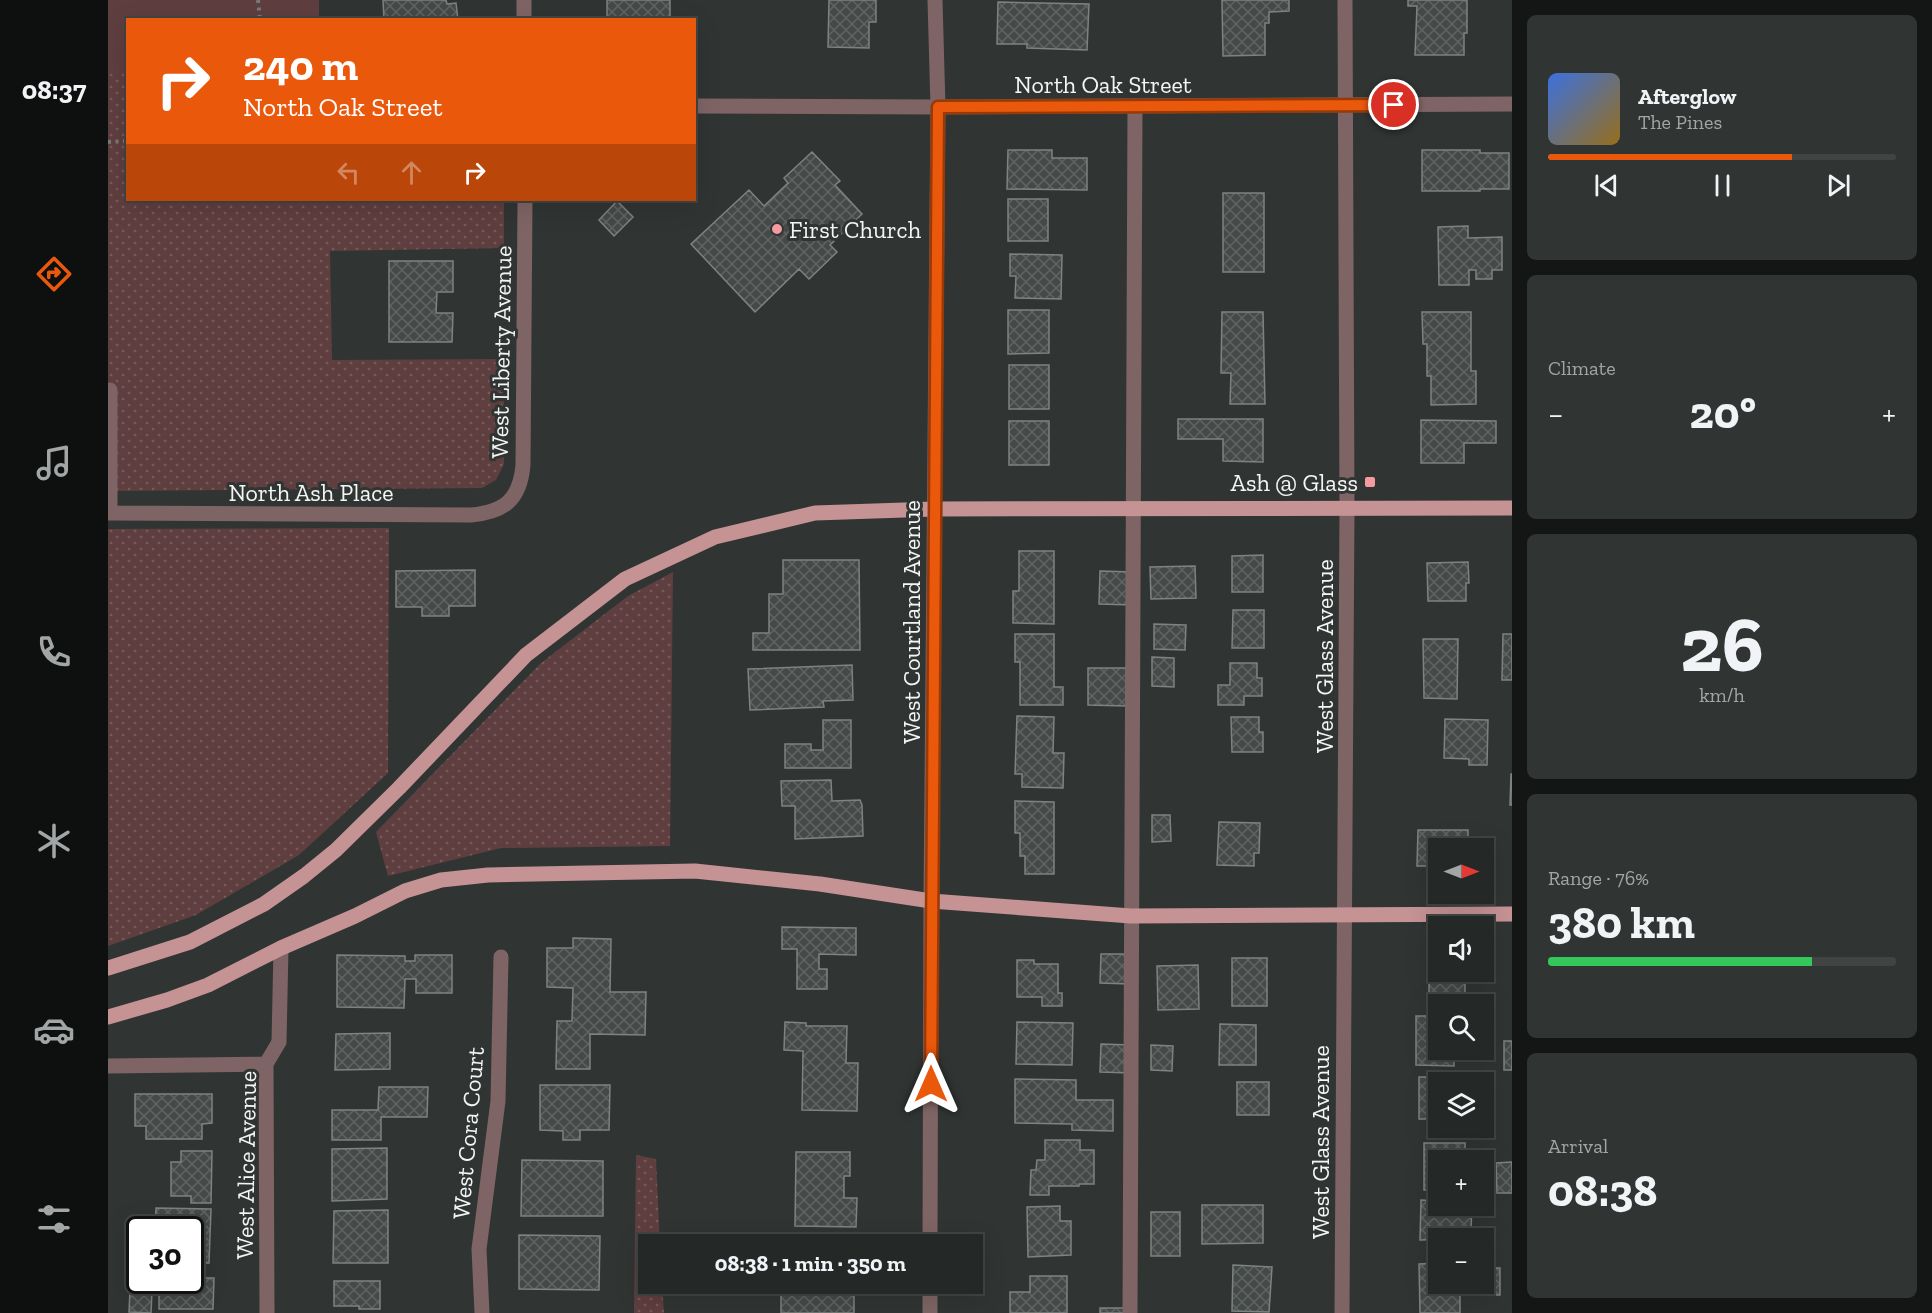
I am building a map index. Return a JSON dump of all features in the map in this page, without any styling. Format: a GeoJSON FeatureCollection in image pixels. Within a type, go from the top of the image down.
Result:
{"type":"FeatureCollection","features":[{"type":"Feature","properties":{"kind":"main road"},"geometry":{"type":"LineString","coordinates":[[108,968],[142,959],[200,938],[264,904],[304,876],[336,850],[526,655],[625,579],[715,537],[815,513],[934,509],[1512,508]]}},
{"type":"Feature","properties":{"kind":"main road"},"geometry":{"type":"LineString","coordinates":[[108,1017],[208,986],[281,948],[355,916],[405,891],[441,880],[488,875],[695,871],[820,884],[931,901],[1131,916],[1512,914]]}},
{"type":"Feature","properties":{"kind":"street"},"geometry":{"type":"LineString","coordinates":[[524,0],[524,18]]}},
{"type":"Feature","properties":{"kind":"street","name":"West Courtland Avenue"},"geometry":{"type":"LineString","coordinates":[[930,1234],[938,107],[935,0]]}},
{"type":"Feature","properties":{"kind":"street","name":"West Glass Avenue"},"geometry":{"type":"LineString","coordinates":[[1342,1313],[1347,509],[1345,0]]}},
{"type":"Feature","properties":{"kind":"street","name":"North Oak Street"},"geometry":{"type":"LineString","coordinates":[[696,106],[1512,104]]}},
{"type":"Feature","properties":{"kind":"street"},"geometry":{"type":"LineString","coordinates":[[1130,1313],[1135,106]]}},
{"type":"Feature","properties":{"kind":"street","name":"West Liberty Avenue"},"geometry":{"type":"LineString","coordinates":[[510,502],[519,485],[523,465],[525,201]]}},
{"type":"Feature","properties":{"kind":"street"},"geometry":{"type":"LineString","coordinates":[[109,513],[110,390]]}},
{"type":"Feature","properties":{"kind":"street","name":"North Ash Place"},"geometry":{"type":"LineString","coordinates":[[109,513],[471,515],[492,512],[510,502]]}},
{"type":"Feature","properties":{"kind":"street","name":"West Alice Avenue"},"geometry":{"type":"LineString","coordinates":[[267,1313],[266,1064],[279,1042],[281,948]]}},
{"type":"Feature","properties":{"kind":"street","name":"West Cora Court"},"geometry":{"type":"LineString","coordinates":[[482,1313],[479,1249],[498,1101],[501,957]]}},
{"type":"Feature","properties":{"kind":"street"},"geometry":{"type":"LineString","coordinates":[[108,1066],[266,1064]]}},
{"type":"Feature","properties":{"kind":"street"},"geometry":{"type":"LineString","coordinates":[[930,1294],[930,1313]]}},
{"type":"Feature","properties":{"kind":"path"},"geometry":{"type":"LineString","coordinates":[[258,0],[260,18]]}},
{"type":"Feature","properties":{"kind":"path"},"geometry":{"type":"LineString","coordinates":[[108,142],[126,141]]}},
{"type":"Feature","properties":{"kind":"shaded area"},"geometry":{"type":"Polygon","coordinates":[[[108,0],[319,0],[319,18],[126,18],[126,70],[108,70],[108,0]]]}},
{"type":"Feature","properties":{"kind":"shaded area"},"geometry":{"type":"Polygon","coordinates":[[[108,70],[126,70],[126,201],[504,201],[504,248],[330,251],[332,360],[504,359],[504,464],[496,480],[482,488],[108,491],[108,70]]]}},
{"type":"Feature","properties":{"kind":"shaded area"},"geometry":{"type":"Polygon","coordinates":[[[389,528],[388,773],[299,855],[196,915],[108,946],[108,529],[389,528]]]}},
{"type":"Feature","properties":{"kind":"shaded area"},"geometry":{"type":"Polygon","coordinates":[[[673,572],[670,846],[501,848],[388,876],[376,832],[541,663],[628,596],[673,572]]]}},
{"type":"Feature","properties":{"kind":"shaded area"},"geometry":{"type":"Polygon","coordinates":[[[636,1155],[656,1159],[659,1234],[638,1234],[638,1294],[663,1294],[664,1313],[634,1313],[636,1155]]]}},
{"type":"Feature","properties":{"kind":"building"},"geometry":{"type":"Polygon","coordinates":[[[383,0],[446,0],[447,4],[456,3],[458,18],[384,18],[383,0]]]}},
{"type":"Feature","properties":{"kind":"building"},"geometry":{"type":"Polygon","coordinates":[[[607,0],[670,0],[670,18],[607,18],[607,0]]]}},
{"type":"Feature","properties":{"kind":"building"},"geometry":{"type":"Polygon","coordinates":[[[829,0],[876,0],[876,22],[869,22],[869,48],[828,47],[829,0]]]}},
{"type":"Feature","properties":{"kind":"building"},"geometry":{"type":"Polygon","coordinates":[[[1222,0],[1289,0],[1289,11],[1269,12],[1269,23],[1265,23],[1265,55],[1223,56],[1222,0]]]}},
{"type":"Feature","properties":{"kind":"building"},"geometry":{"type":"Polygon","coordinates":[[[1408,0],[1467,0],[1464,55],[1415,55],[1417,6],[1408,6],[1408,0]]]}},
{"type":"Feature","properties":{"kind":"building"},"geometry":{"type":"Polygon","coordinates":[[[998,2],[1089,4],[1087,50],[1027,48],[1027,44],[997,44],[998,2]]]}},
{"type":"Feature","properties":{"kind":"building"},"geometry":{"type":"Polygon","coordinates":[[[1008,150],[1052,150],[1052,158],[1087,158],[1087,190],[1007,189],[1008,150]]]}},
{"type":"Feature","properties":{"kind":"building"},"geometry":{"type":"Polygon","coordinates":[[[1422,150],[1480,150],[1480,153],[1509,153],[1509,189],[1422,191],[1422,150]]]}},
{"type":"Feature","properties":{"kind":"building","name":"First Church"},"geometry":{"type":"Polygon","coordinates":[[[812,152],[840,181],[835,185],[862,214],[830,245],[837,252],[809,279],[799,269],[755,312],[691,244],[749,190],[764,206],[788,183],[784,178],[812,152]]]}},
{"type":"Feature","properties":{"kind":"building"},"geometry":{"type":"Polygon","coordinates":[[[1223,193],[1264,193],[1264,272],[1223,272],[1223,193]]]}},
{"type":"Feature","properties":{"kind":"building"},"geometry":{"type":"Polygon","coordinates":[[[1008,199],[1048,199],[1048,241],[1008,241],[1008,199]]]}},
{"type":"Feature","properties":{"kind":"building"},"geometry":{"type":"Polygon","coordinates":[[[617,201],[633,217],[614,236],[599,220],[617,201]]]}},
{"type":"Feature","properties":{"kind":"building"},"geometry":{"type":"Polygon","coordinates":[[[1468,226],[1468,238],[1502,237],[1502,270],[1492,270],[1492,279],[1476,279],[1476,270],[1469,270],[1469,285],[1439,285],[1438,227],[1468,226]]]}},
{"type":"Feature","properties":{"kind":"building"},"geometry":{"type":"Polygon","coordinates":[[[1010,254],[1062,255],[1061,299],[1015,298],[1016,276],[1010,276],[1010,254]]]}},
{"type":"Feature","properties":{"kind":"building"},"geometry":{"type":"Polygon","coordinates":[[[389,261],[453,261],[453,292],[437,292],[436,313],[453,313],[452,342],[389,342],[389,261]]]}},
{"type":"Feature","properties":{"kind":"building"},"geometry":{"type":"Polygon","coordinates":[[[1008,310],[1049,310],[1049,353],[1008,354],[1008,310]]]}},
{"type":"Feature","properties":{"kind":"building"},"geometry":{"type":"Polygon","coordinates":[[[1222,312],[1263,312],[1265,404],[1230,404],[1231,373],[1221,373],[1222,312]]]}},
{"type":"Feature","properties":{"kind":"building"},"geometry":{"type":"Polygon","coordinates":[[[1422,312],[1471,312],[1471,371],[1476,371],[1476,404],[1431,405],[1431,376],[1427,376],[1427,344],[1423,344],[1422,312]]]}},
{"type":"Feature","properties":{"kind":"building"},"geometry":{"type":"Polygon","coordinates":[[[1009,365],[1049,365],[1049,409],[1009,409],[1009,365]]]}},
{"type":"Feature","properties":{"kind":"building"},"geometry":{"type":"Polygon","coordinates":[[[1178,419],[1263,419],[1263,462],[1223,461],[1223,439],[1178,439],[1178,419]]]}},
{"type":"Feature","properties":{"kind":"building"},"geometry":{"type":"Polygon","coordinates":[[[1421,420],[1496,421],[1496,443],[1464,443],[1464,463],[1421,463],[1421,420]]]}},
{"type":"Feature","properties":{"kind":"building"},"geometry":{"type":"Polygon","coordinates":[[[1009,421],[1049,421],[1049,465],[1009,465],[1009,421]]]}},
{"type":"Feature","properties":{"kind":"building"},"geometry":{"type":"Polygon","coordinates":[[[1019,551],[1054,551],[1054,624],[1013,623],[1013,591],[1019,591],[1019,551]]]}},
{"type":"Feature","properties":{"kind":"building"},"geometry":{"type":"Polygon","coordinates":[[[1263,555],[1263,592],[1232,592],[1232,556],[1263,555]]]}},
{"type":"Feature","properties":{"kind":"building"},"geometry":{"type":"Polygon","coordinates":[[[783,560],[859,560],[860,650],[753,650],[753,633],[769,633],[769,594],[783,594],[783,560]]]}},
{"type":"Feature","properties":{"kind":"building"},"geometry":{"type":"Polygon","coordinates":[[[1468,562],[1469,583],[1466,583],[1466,601],[1428,601],[1427,563],[1468,562]]]}},
{"type":"Feature","properties":{"kind":"building"},"geometry":{"type":"Polygon","coordinates":[[[1195,566],[1196,598],[1151,599],[1150,567],[1195,566]]]}},
{"type":"Feature","properties":{"kind":"building"},"geometry":{"type":"Polygon","coordinates":[[[475,570],[475,606],[449,606],[449,616],[422,616],[422,607],[396,607],[396,571],[475,570]]]}},
{"type":"Feature","properties":{"kind":"building"},"geometry":{"type":"Polygon","coordinates":[[[1100,571],[1133,572],[1132,605],[1099,604],[1100,571]]]}},
{"type":"Feature","properties":{"kind":"building"},"geometry":{"type":"Polygon","coordinates":[[[1233,610],[1264,610],[1264,648],[1232,648],[1233,610]]]}},
{"type":"Feature","properties":{"kind":"building"},"geometry":{"type":"Polygon","coordinates":[[[1154,624],[1186,625],[1185,650],[1154,649],[1154,624]]]}},
{"type":"Feature","properties":{"kind":"building"},"geometry":{"type":"Polygon","coordinates":[[[1015,634],[1054,634],[1054,687],[1063,687],[1063,705],[1020,705],[1020,662],[1015,662],[1015,634]]]}},
{"type":"Feature","properties":{"kind":"building"},"geometry":{"type":"Polygon","coordinates":[[[1503,634],[1512,634],[1512,680],[1502,680],[1503,634]]]}},
{"type":"Feature","properties":{"kind":"building"},"geometry":{"type":"Polygon","coordinates":[[[1423,639],[1458,639],[1457,699],[1424,698],[1423,639]]]}},
{"type":"Feature","properties":{"kind":"building"},"geometry":{"type":"Polygon","coordinates":[[[1152,657],[1174,658],[1174,687],[1152,686],[1152,657]]]}},
{"type":"Feature","properties":{"kind":"building"},"geometry":{"type":"Polygon","coordinates":[[[1230,663],[1257,663],[1257,678],[1262,678],[1262,696],[1244,696],[1244,705],[1218,705],[1218,685],[1230,685],[1230,663]]]}},
{"type":"Feature","properties":{"kind":"building"},"geometry":{"type":"Polygon","coordinates":[[[852,665],[853,700],[823,701],[824,707],[750,710],[748,669],[852,665]]]}},
{"type":"Feature","properties":{"kind":"building"},"geometry":{"type":"Polygon","coordinates":[[[1088,668],[1126,668],[1126,706],[1088,705],[1088,668]]]}},
{"type":"Feature","properties":{"kind":"building"},"geometry":{"type":"Polygon","coordinates":[[[1017,716],[1054,717],[1053,753],[1064,753],[1063,788],[1022,787],[1022,774],[1015,774],[1017,716]]]}},
{"type":"Feature","properties":{"kind":"building"},"geometry":{"type":"Polygon","coordinates":[[[1231,717],[1259,717],[1259,732],[1263,732],[1263,752],[1232,752],[1231,717]]]}},
{"type":"Feature","properties":{"kind":"building"},"geometry":{"type":"Polygon","coordinates":[[[1445,719],[1488,720],[1487,765],[1469,765],[1469,759],[1444,758],[1445,719]]]}},
{"type":"Feature","properties":{"kind":"building"},"geometry":{"type":"Polygon","coordinates":[[[823,720],[851,720],[851,768],[785,768],[785,744],[811,744],[811,750],[823,750],[823,720]]]}},
{"type":"Feature","properties":{"kind":"building"},"geometry":{"type":"Polygon","coordinates":[[[1511,774],[1512,805],[1510,805],[1511,774]]]}},
{"type":"Feature","properties":{"kind":"building"},"geometry":{"type":"Polygon","coordinates":[[[831,780],[832,801],[860,800],[863,836],[795,839],[795,806],[782,806],[781,781],[831,780]]]}},
{"type":"Feature","properties":{"kind":"building"},"geometry":{"type":"Polygon","coordinates":[[[1015,801],[1054,802],[1054,874],[1025,874],[1025,856],[1020,856],[1020,833],[1015,833],[1015,801]]]}},
{"type":"Feature","properties":{"kind":"building"},"geometry":{"type":"Polygon","coordinates":[[[1152,815],[1170,815],[1171,841],[1152,842],[1152,815]]]}},
{"type":"Feature","properties":{"kind":"building"},"geometry":{"type":"Polygon","coordinates":[[[1219,822],[1260,823],[1259,853],[1254,853],[1254,866],[1217,865],[1219,822]]]}},
{"type":"Feature","properties":{"kind":"building"},"geometry":{"type":"Polygon","coordinates":[[[1418,830],[1468,830],[1468,838],[1428,838],[1428,866],[1417,866],[1418,830]]]}},
{"type":"Feature","properties":{"kind":"building"},"geometry":{"type":"Polygon","coordinates":[[[782,927],[856,928],[856,955],[819,954],[819,969],[827,969],[827,989],[797,989],[797,949],[782,949],[782,927]]]}},
{"type":"Feature","properties":{"kind":"building"},"geometry":{"type":"Polygon","coordinates":[[[573,938],[611,939],[610,992],[646,992],[645,1035],[590,1034],[590,1069],[556,1069],[557,1021],[572,1021],[573,988],[547,987],[547,948],[573,948],[573,938]]]}},
{"type":"Feature","properties":{"kind":"building"},"geometry":{"type":"Polygon","coordinates":[[[1101,954],[1130,954],[1129,984],[1100,983],[1101,954]]]}},
{"type":"Feature","properties":{"kind":"building"},"geometry":{"type":"Polygon","coordinates":[[[337,955],[405,956],[405,961],[415,961],[415,955],[452,955],[452,993],[416,993],[416,979],[405,979],[404,1008],[337,1007],[337,955]]]}},
{"type":"Feature","properties":{"kind":"building"},"geometry":{"type":"Polygon","coordinates":[[[1232,958],[1267,958],[1267,1006],[1232,1006],[1232,958]]]}},
{"type":"Feature","properties":{"kind":"building"},"geometry":{"type":"Polygon","coordinates":[[[1017,960],[1034,960],[1034,964],[1058,964],[1058,993],[1062,993],[1062,1006],[1042,1006],[1042,997],[1017,997],[1017,960]]]}},
{"type":"Feature","properties":{"kind":"building"},"geometry":{"type":"Polygon","coordinates":[[[1198,965],[1199,1009],[1158,1010],[1157,966],[1198,965]]]}},
{"type":"Feature","properties":{"kind":"building"},"geometry":{"type":"Polygon","coordinates":[[[1429,982],[1465,982],[1465,994],[1429,993],[1429,982]]]}},
{"type":"Feature","properties":{"kind":"building"},"geometry":{"type":"Polygon","coordinates":[[[1416,1016],[1428,1016],[1428,1060],[1454,1060],[1454,1066],[1416,1065],[1416,1016]]]}},
{"type":"Feature","properties":{"kind":"building"},"geometry":{"type":"Polygon","coordinates":[[[785,1022],[806,1023],[806,1026],[847,1026],[846,1063],[858,1063],[857,1111],[802,1110],[803,1051],[784,1050],[785,1022]]]}},
{"type":"Feature","properties":{"kind":"building"},"geometry":{"type":"Polygon","coordinates":[[[1017,1022],[1073,1023],[1072,1065],[1016,1064],[1017,1022]]]}},
{"type":"Feature","properties":{"kind":"building"},"geometry":{"type":"Polygon","coordinates":[[[1220,1024],[1256,1025],[1256,1065],[1219,1065],[1220,1024]]]}},
{"type":"Feature","properties":{"kind":"building"},"geometry":{"type":"Polygon","coordinates":[[[390,1033],[390,1069],[335,1070],[336,1034],[390,1033]]]}},
{"type":"Feature","properties":{"kind":"building"},"geometry":{"type":"Polygon","coordinates":[[[1504,1041],[1512,1041],[1512,1070],[1504,1070],[1504,1041]]]}},
{"type":"Feature","properties":{"kind":"building"},"geometry":{"type":"Polygon","coordinates":[[[1101,1044],[1131,1045],[1131,1073],[1100,1072],[1101,1044]]]}},
{"type":"Feature","properties":{"kind":"building"},"geometry":{"type":"Polygon","coordinates":[[[1151,1045],[1173,1046],[1172,1071],[1151,1070],[1151,1045]]]}},
{"type":"Feature","properties":{"kind":"building"},"geometry":{"type":"Polygon","coordinates":[[[1419,1077],[1428,1077],[1428,1119],[1419,1119],[1419,1077]]]}},
{"type":"Feature","properties":{"kind":"building"},"geometry":{"type":"Polygon","coordinates":[[[1015,1079],[1076,1080],[1076,1100],[1113,1100],[1113,1131],[1072,1130],[1072,1124],[1015,1123],[1015,1079]]]}},
{"type":"Feature","properties":{"kind":"building"},"geometry":{"type":"Polygon","coordinates":[[[1237,1082],[1269,1082],[1269,1115],[1237,1115],[1237,1082]]]}},
{"type":"Feature","properties":{"kind":"building"},"geometry":{"type":"Polygon","coordinates":[[[540,1085],[610,1085],[609,1130],[580,1130],[580,1140],[563,1140],[563,1131],[540,1130],[540,1085]]]}},
{"type":"Feature","properties":{"kind":"building"},"geometry":{"type":"Polygon","coordinates":[[[379,1087],[428,1087],[427,1117],[381,1117],[381,1140],[332,1140],[332,1110],[378,1110],[379,1087]]]}},
{"type":"Feature","properties":{"kind":"building"},"geometry":{"type":"Polygon","coordinates":[[[135,1094],[212,1094],[212,1123],[202,1124],[202,1139],[146,1139],[146,1126],[135,1126],[135,1094]]]}},
{"type":"Feature","properties":{"kind":"building"},"geometry":{"type":"Polygon","coordinates":[[[1045,1140],[1080,1140],[1080,1150],[1094,1150],[1094,1184],[1049,1186],[1049,1195],[1030,1195],[1031,1170],[1036,1170],[1037,1160],[1045,1160],[1045,1140]]]}},
{"type":"Feature","properties":{"kind":"building"},"geometry":{"type":"Polygon","coordinates":[[[1424,1143],[1465,1143],[1465,1150],[1428,1150],[1428,1190],[1424,1190],[1424,1143]]]}},
{"type":"Feature","properties":{"kind":"building"},"geometry":{"type":"Polygon","coordinates":[[[387,1148],[387,1199],[332,1201],[332,1149],[387,1148]]]}},
{"type":"Feature","properties":{"kind":"building"},"geometry":{"type":"Polygon","coordinates":[[[181,1151],[212,1151],[211,1203],[191,1203],[191,1196],[171,1196],[171,1162],[181,1162],[181,1151]]]}},
{"type":"Feature","properties":{"kind":"building"},"geometry":{"type":"Polygon","coordinates":[[[796,1152],[850,1152],[850,1176],[844,1176],[844,1198],[857,1198],[856,1227],[795,1226],[796,1152]]]}},
{"type":"Feature","properties":{"kind":"building"},"geometry":{"type":"Polygon","coordinates":[[[522,1160],[603,1161],[603,1216],[521,1216],[522,1160]]]}},
{"type":"Feature","properties":{"kind":"building"},"geometry":{"type":"Polygon","coordinates":[[[1512,1162],[1512,1193],[1497,1193],[1496,1163],[1512,1162]]]}},
{"type":"Feature","properties":{"kind":"building"},"geometry":{"type":"Polygon","coordinates":[[[1421,1200],[1428,1200],[1428,1216],[1472,1216],[1471,1228],[1428,1228],[1428,1240],[1420,1240],[1421,1200]]]}},
{"type":"Feature","properties":{"kind":"building"},"geometry":{"type":"Polygon","coordinates":[[[1202,1205],[1263,1205],[1263,1243],[1202,1244],[1202,1205]]]}},
{"type":"Feature","properties":{"kind":"building"},"geometry":{"type":"Polygon","coordinates":[[[1060,1206],[1060,1221],[1071,1221],[1071,1255],[1028,1257],[1027,1207],[1060,1206]]]}},
{"type":"Feature","properties":{"kind":"building"},"geometry":{"type":"Polygon","coordinates":[[[156,1208],[211,1209],[209,1263],[204,1263],[204,1216],[156,1216],[156,1208]]]}},
{"type":"Feature","properties":{"kind":"building"},"geometry":{"type":"Polygon","coordinates":[[[388,1210],[388,1263],[333,1263],[334,1211],[388,1210]]]}},
{"type":"Feature","properties":{"kind":"building"},"geometry":{"type":"Polygon","coordinates":[[[1151,1212],[1180,1212],[1180,1256],[1151,1256],[1151,1212]]]}},
{"type":"Feature","properties":{"kind":"building"},"geometry":{"type":"Polygon","coordinates":[[[519,1235],[600,1236],[599,1290],[519,1289],[519,1235]]]}},
{"type":"Feature","properties":{"kind":"building"},"geometry":{"type":"Polygon","coordinates":[[[1419,1264],[1428,1264],[1428,1294],[1460,1294],[1460,1313],[1420,1313],[1419,1264]]]}},
{"type":"Feature","properties":{"kind":"building"},"geometry":{"type":"Polygon","coordinates":[[[1233,1265],[1272,1267],[1269,1312],[1232,1311],[1233,1265]]]}},
{"type":"Feature","properties":{"kind":"building"},"geometry":{"type":"Polygon","coordinates":[[[1494,1268],[1500,1268],[1500,1295],[1471,1295],[1494,1294],[1494,1268]]]}},
{"type":"Feature","properties":{"kind":"building"},"geometry":{"type":"Polygon","coordinates":[[[1030,1276],[1067,1276],[1067,1313],[1010,1313],[1010,1292],[1030,1292],[1030,1276]]]}},
{"type":"Feature","properties":{"kind":"building"},"geometry":{"type":"Polygon","coordinates":[[[204,1278],[214,1278],[213,1309],[159,1309],[159,1294],[204,1294],[204,1278]]]}},
{"type":"Feature","properties":{"kind":"building"},"geometry":{"type":"Polygon","coordinates":[[[334,1281],[380,1281],[380,1309],[334,1306],[334,1281]]]}},
{"type":"Feature","properties":{"kind":"building"},"geometry":{"type":"Polygon","coordinates":[[[130,1294],[152,1294],[151,1313],[129,1312],[130,1294]]]}},
{"type":"Feature","properties":{"kind":"building"},"geometry":{"type":"Polygon","coordinates":[[[781,1294],[854,1294],[854,1313],[781,1313],[781,1294]]]}},
{"type":"Feature","properties":{"kind":"building"},"geometry":{"type":"Polygon","coordinates":[[[1100,1308],[1128,1308],[1128,1313],[1100,1313],[1100,1308]]]}},
{"type":"Feature","properties":{"kind":"place","name":"First Church"},"geometry":{"type":"Point","coordinates":[777,229]}},
{"type":"Feature","properties":{"kind":"place","name":"Ash @ Glass"},"geometry":{"type":"Point","coordinates":[1370,482]}},
{"type":"Feature","properties":{"kind":"route"},"geometry":{"type":"LineString","coordinates":[[931,1084],[938,107],[1394,105]]}}]}
